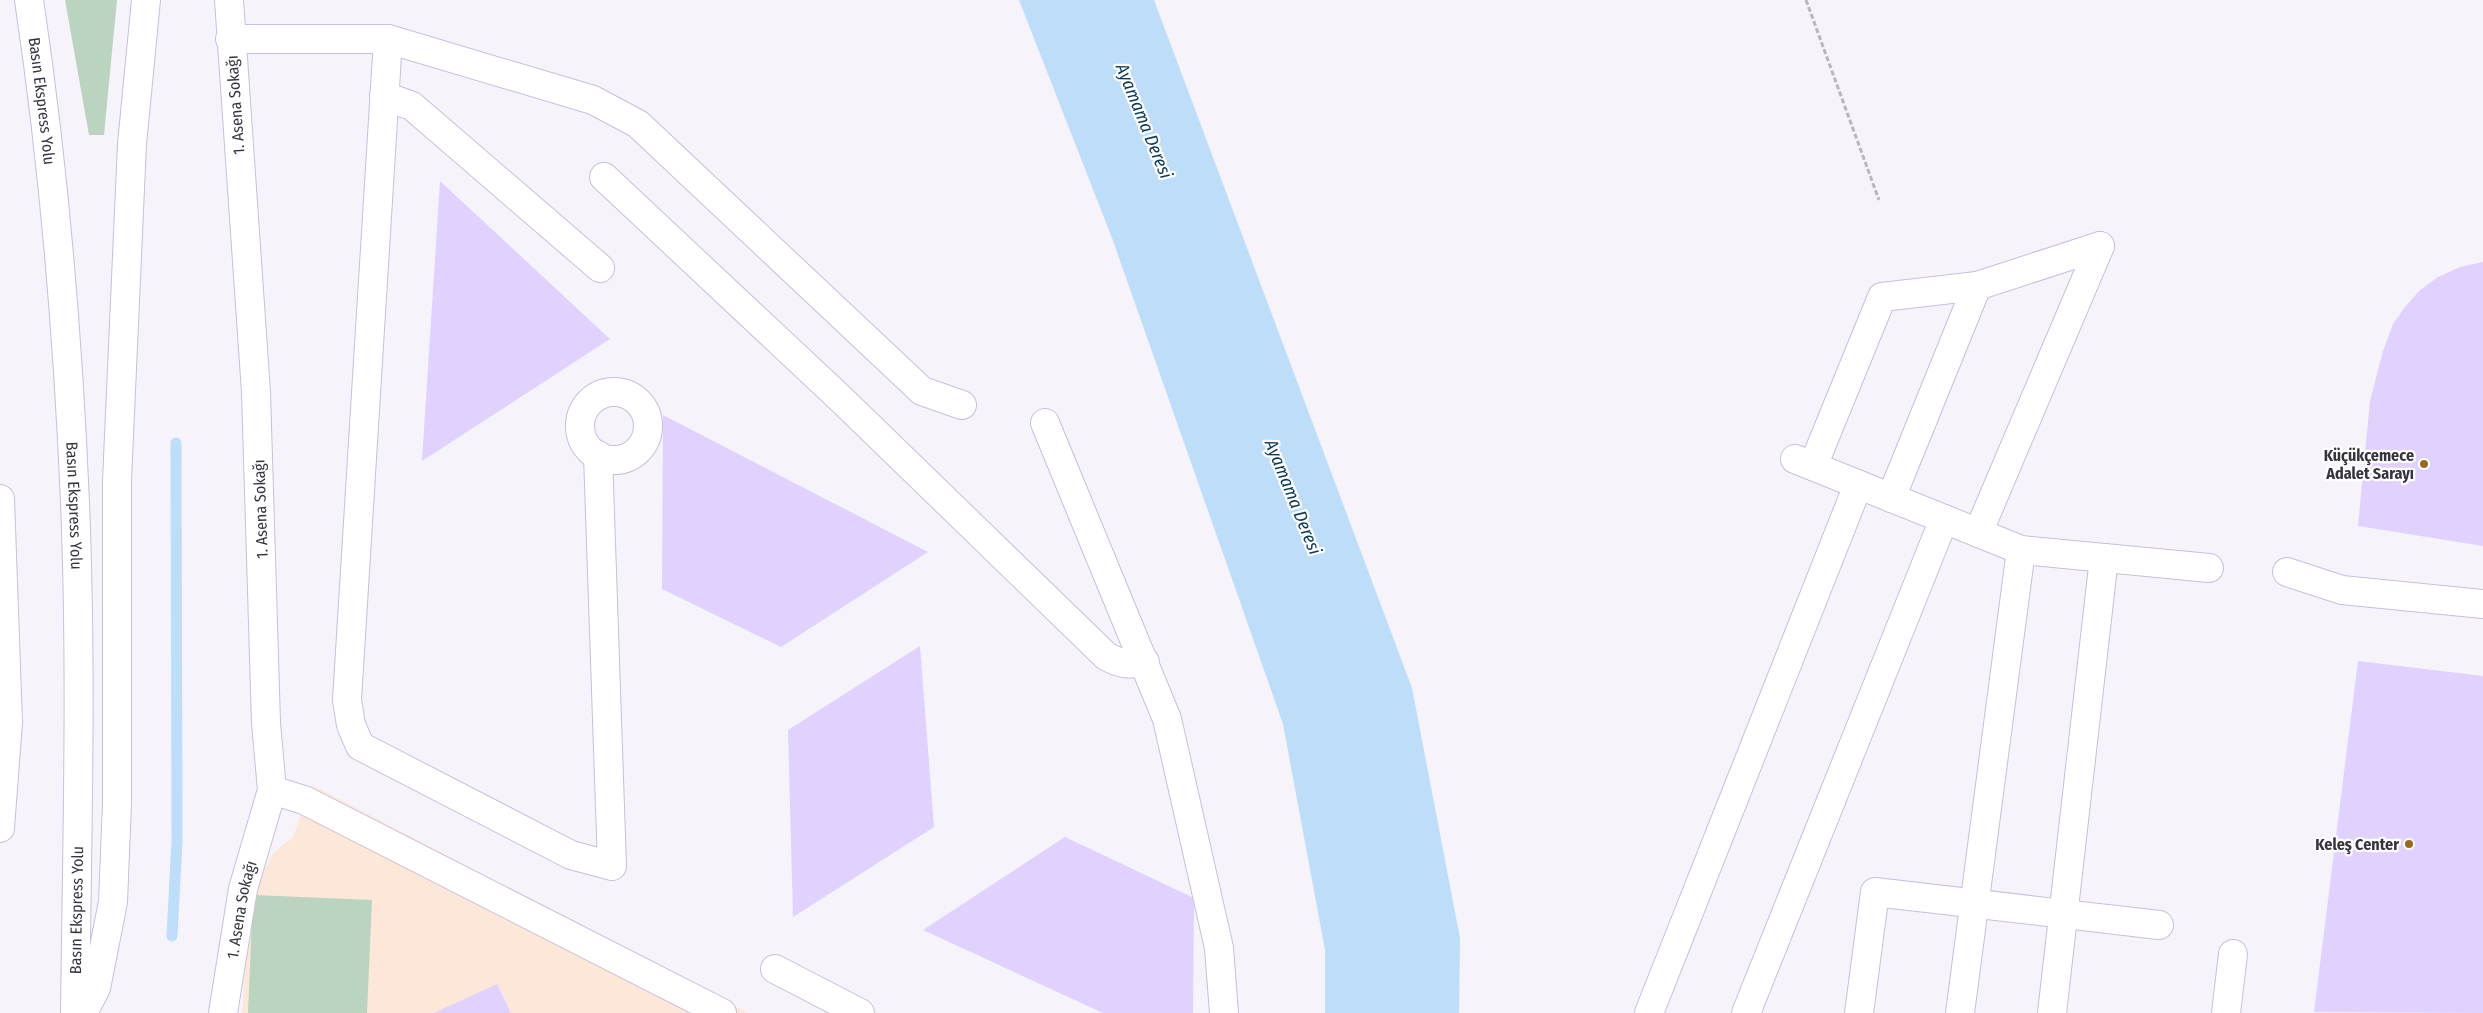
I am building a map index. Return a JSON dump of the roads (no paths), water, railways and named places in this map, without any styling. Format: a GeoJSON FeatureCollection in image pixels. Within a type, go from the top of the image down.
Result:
{"type":"FeatureCollection","features":[{"type":"Feature","properties":{"kind":"main road","name":"Basın Ekspress Yolu"},"geometry":{"type":"LineString","coordinates":[[30,0],[54,186],[75,503],[78,777],[75,1013]]}},
{"type":"Feature","properties":{"kind":"main road"},"geometry":{"type":"LineString","coordinates":[[83,1013],[96,988],[113,902],[117,794],[117,481],[132,144],[146,0]]}},
{"type":"Feature","properties":{"kind":"main road","name":"1. Asena Sokağı"},"geometry":{"type":"LineString","coordinates":[[223,1013],[243,889],[272,790],[266,723],[256,392],[230,39],[229,0]]}},
{"type":"Feature","properties":{"kind":"main road"},"geometry":{"type":"LineString","coordinates":[[230,39],[388,39],[593,100],[638,124],[922,391],[962,406]]}},
{"type":"Feature","properties":{"kind":"main road"},"geometry":{"type":"LineString","coordinates":[[388,39],[347,700],[351,725],[360,746],[571,855],[612,866],[598,455]]}},
{"type":"Feature","properties":{"kind":"main road"},"geometry":{"type":"LineString","coordinates":[[384,96],[412,106],[600,268]]}},
{"type":"Feature","properties":{"kind":"main road"},"geometry":{"type":"LineString","coordinates":[[604,177],[842,400],[1106,656],[1130,665],[1144,662]]}},
{"type":"Feature","properties":{"kind":"main road"},"geometry":{"type":"LineString","coordinates":[[1978,533],[2100,246],[1977,286],[1882,298],[1804,463],[1858,484],[1891,498],[1944,519],[1978,533],[2021,550],[2209,568]]}},
{"type":"Feature","properties":{"kind":"main road"},"geometry":{"type":"LineString","coordinates":[[1891,498],[1977,286]]}},
{"type":"Feature","properties":{"kind":"main road"},"geometry":{"type":"LineString","coordinates":[[1045,423],[1167,719],[1219,948],[1224,1013]]}},
{"type":"Feature","properties":{"kind":"main road"},"geometry":{"type":"LineString","coordinates":[[1649,1013],[1858,484]]}},
{"type":"Feature","properties":{"kind":"main road"},"geometry":{"type":"LineString","coordinates":[[0,499],[8,722],[0,828]]}},
{"type":"Feature","properties":{"kind":"main road"},"geometry":{"type":"LineString","coordinates":[[1746,1013],[1944,519]]}},
{"type":"Feature","properties":{"kind":"main road"},"geometry":{"type":"LineString","coordinates":[[1960,1013],[2021,550]]}},
{"type":"Feature","properties":{"kind":"main road"},"geometry":{"type":"LineString","coordinates":[[2052,1013],[2104,558]]}},
{"type":"Feature","properties":{"kind":"main road"},"geometry":{"type":"LineString","coordinates":[[2287,572],[2342,590],[2483,604]]}},
{"type":"Feature","properties":{"kind":"main road"},"geometry":{"type":"LineString","coordinates":[[272,790],[304,800],[722,1013]]}},
{"type":"Feature","properties":{"kind":"main road"},"geometry":{"type":"LineString","coordinates":[[1859,1013],[1876,892],[2159,925]]}},
{"type":"Feature","properties":{"kind":"main road"},"geometry":{"type":"LineString","coordinates":[[2226,1013],[2233,954]]}},
{"type":"Feature","properties":{"kind":"main road"},"geometry":{"type":"LineString","coordinates":[[775,969],[860,1013]]}},
{"type":"Feature","properties":{"kind":"water","name":"Ayamama Deresi"},"geometry":{"type":"Polygon","coordinates":[[[1019,0],[1154,0],[1412,688],[1460,938],[1459,1013],[1325,1013],[1325,950],[1283,724],[1112,238],[1019,0]]]}},
{"type":"Feature","properties":{"kind":"waterway"},"geometry":{"type":"LineString","coordinates":[[172,936],[177,841],[176,443]]}},
{"type":"Feature","properties":{"kind":"place","name":"Küçükçemece Adalet Sarayı"},"geometry":{"type":"Point","coordinates":[2424,464]}},
{"type":"Feature","properties":{"kind":"place","name":"Keleş Center"},"geometry":{"type":"Point","coordinates":[2409,844]}}]}
